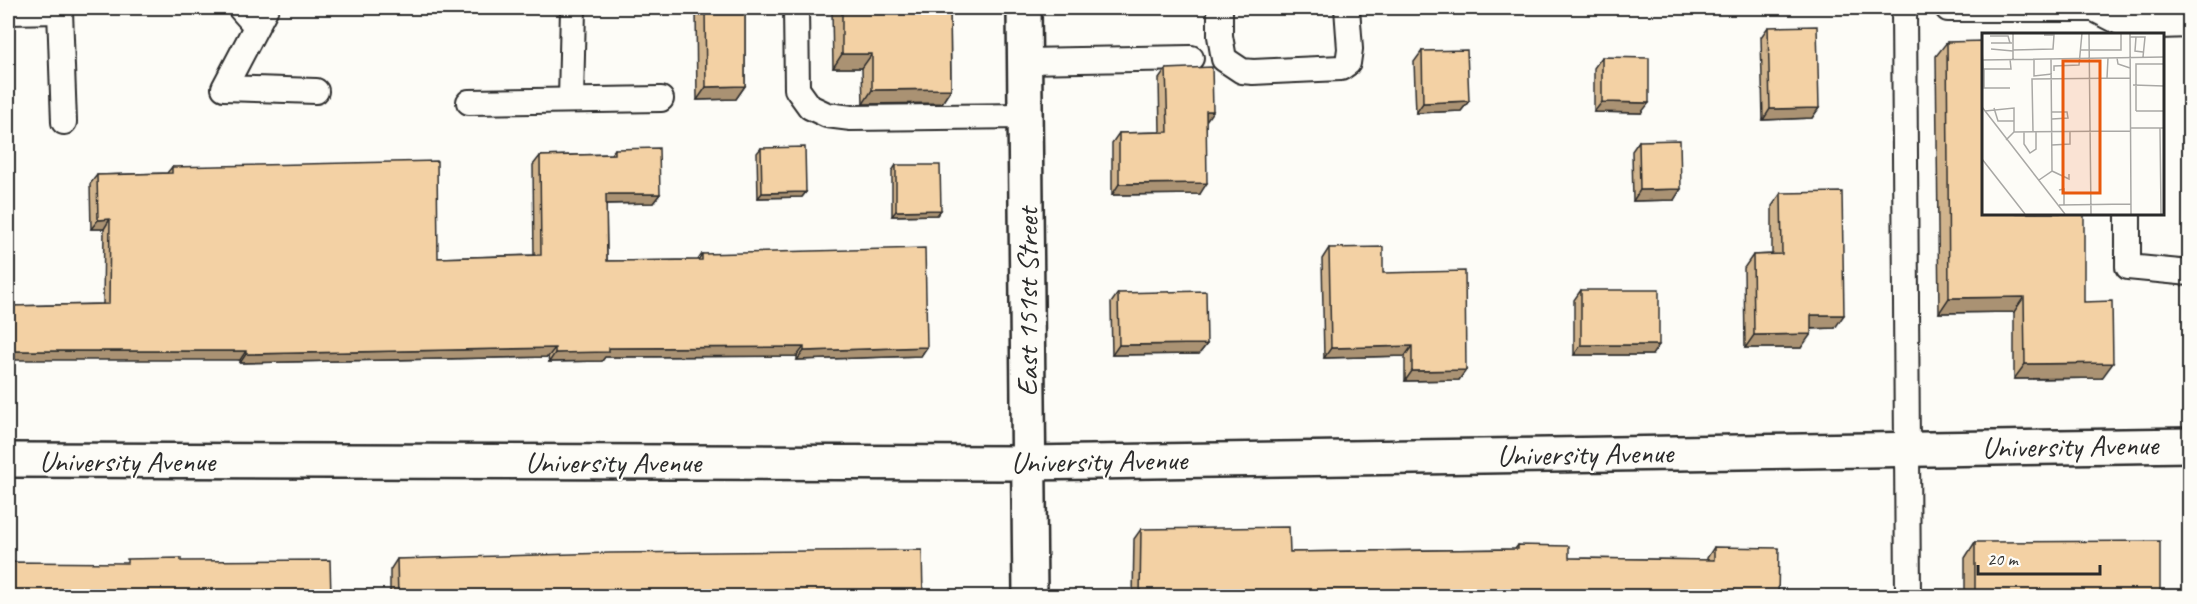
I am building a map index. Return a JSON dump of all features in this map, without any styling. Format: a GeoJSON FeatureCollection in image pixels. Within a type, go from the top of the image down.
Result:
{"type":"FeatureCollection","features":[{"type":"Feature","properties":{"kind":"street","name":"East 151st Street"},"geometry":{"type":"LineString","coordinates":[[1024,8],[1030,597]]}},
{"type":"Feature","properties":{"kind":"street","name":"University Avenue"},"geometry":{"type":"LineString","coordinates":[[8,460],[1028,463],[2190,444]]}},
{"type":"Feature","properties":{"kind":"lane"},"geometry":{"type":"LineString","coordinates":[[240,8],[261,17],[224,88],[316,91]]}},
{"type":"Feature","properties":{"kind":"lane"},"geometry":{"type":"LineString","coordinates":[[571,100],[573,8]]}},
{"type":"Feature","properties":{"kind":"lane"},"geometry":{"type":"LineString","coordinates":[[796,8],[797,89],[810,107],[827,116],[851,118],[1026,116]]}},
{"type":"Feature","properties":{"kind":"lane"},"geometry":{"type":"LineString","coordinates":[[1220,8],[1220,36],[1224,58],[1242,71],[1252,72],[1341,68],[1348,63],[1350,50],[1347,8]]}},
{"type":"Feature","properties":{"kind":"lane"},"geometry":{"type":"LineString","coordinates":[[1904,8],[1905,449],[1908,597]]}},
{"type":"Feature","properties":{"kind":"lane"},"geometry":{"type":"LineString","coordinates":[[8,12],[59,9],[64,122]]}},
{"type":"Feature","properties":{"kind":"lane"},"geometry":{"type":"LineString","coordinates":[[1948,9],[2094,9],[2128,23],[2190,25]]}},
{"type":"Feature","properties":{"kind":"lane"},"geometry":{"type":"LineString","coordinates":[[1025,61],[1191,58]]}},
{"type":"Feature","properties":{"kind":"lane"},"geometry":{"type":"LineString","coordinates":[[469,102],[661,99]]}},
{"type":"Feature","properties":{"kind":"lane"},"geometry":{"type":"LineString","coordinates":[[2128,214],[2128,267],[2190,273]]}},
{"type":"Feature","properties":{"kind":"building"},"geometry":{"type":"Polygon","coordinates":[[[705,8],[745,8],[745,86],[706,87],[705,8]]]}},
{"type":"Feature","properties":{"kind":"building"},"geometry":{"type":"Polygon","coordinates":[[[842,8],[950,8],[951,89],[872,90],[872,54],[842,54],[842,8]]]}},
{"type":"Feature","properties":{"kind":"building"},"geometry":{"type":"Polygon","coordinates":[[[1817,26],[1819,108],[1770,109],[1768,27],[1817,26]]]}},
{"type":"Feature","properties":{"kind":"building"},"geometry":{"type":"Polygon","coordinates":[[[1982,41],[1982,214],[2084,214],[2084,302],[2112,301],[2113,363],[2025,364],[2024,297],[1949,298],[1947,42],[1982,41]]]}},
{"type":"Feature","properties":{"kind":"building"},"geometry":{"type":"Polygon","coordinates":[[[1467,50],[1469,101],[1423,103],[1422,51],[1467,50]]]}},
{"type":"Feature","properties":{"kind":"building"},"geometry":{"type":"Polygon","coordinates":[[[1602,57],[1649,58],[1649,103],[1602,102],[1602,57]]]}},
{"type":"Feature","properties":{"kind":"building"},"geometry":{"type":"Polygon","coordinates":[[[1212,67],[1213,111],[1206,111],[1207,183],[1119,184],[1119,133],[1168,132],[1166,69],[1212,67]]]}},
{"type":"Feature","properties":{"kind":"building"},"geometry":{"type":"Polygon","coordinates":[[[1680,140],[1681,189],[1640,190],[1639,141],[1680,140]]]}},
{"type":"Feature","properties":{"kind":"building"},"geometry":{"type":"Polygon","coordinates":[[[805,147],[806,192],[762,193],[761,148],[805,147]]]}},
{"type":"Feature","properties":{"kind":"building"},"geometry":{"type":"Polygon","coordinates":[[[659,148],[660,194],[606,194],[607,261],[702,260],[702,254],[925,248],[927,347],[804,351],[804,347],[609,348],[609,352],[555,353],[555,348],[246,354],[246,351],[8,351],[8,213],[9,306],[109,304],[110,219],[98,220],[97,175],[172,173],[172,167],[437,161],[438,258],[541,255],[540,156],[615,154],[615,149],[659,148]]]}},
{"type":"Feature","properties":{"kind":"building"},"geometry":{"type":"Polygon","coordinates":[[[896,165],[940,165],[941,210],[896,211],[896,165]]]}},
{"type":"Feature","properties":{"kind":"building"},"geometry":{"type":"Polygon","coordinates":[[[1842,192],[1844,315],[1811,315],[1811,334],[1754,335],[1753,255],[1782,254],[1781,193],[1842,192]]]}},
{"type":"Feature","properties":{"kind":"building"},"geometry":{"type":"Polygon","coordinates":[[[1383,247],[1383,273],[1465,271],[1466,370],[1412,371],[1412,346],[1331,348],[1329,248],[1383,247]]]}},
{"type":"Feature","properties":{"kind":"building"},"geometry":{"type":"Polygon","coordinates":[[[1581,290],[1659,290],[1659,345],[1581,345],[1581,290]]]}},
{"type":"Feature","properties":{"kind":"building"},"geometry":{"type":"Polygon","coordinates":[[[1206,291],[1207,344],[1119,345],[1118,293],[1206,291]]]}},
{"type":"Feature","properties":{"kind":"building"},"geometry":{"type":"Polygon","coordinates":[[[1289,527],[1290,552],[1518,549],[1518,545],[1569,546],[1569,558],[1714,560],[1714,547],[1779,548],[1778,597],[1140,597],[1141,529],[1289,527]]]}},
{"type":"Feature","properties":{"kind":"building"},"geometry":{"type":"Polygon","coordinates":[[[2160,541],[2160,597],[1975,597],[1975,542],[2160,541]]]}},
{"type":"Feature","properties":{"kind":"building"},"geometry":{"type":"Polygon","coordinates":[[[922,550],[923,597],[398,597],[397,559],[610,553],[922,550]]]}},
{"type":"Feature","properties":{"kind":"building"},"geometry":{"type":"Polygon","coordinates":[[[181,558],[181,561],[330,560],[331,597],[8,597],[8,562],[127,563],[127,559],[181,558]]]}}]}
